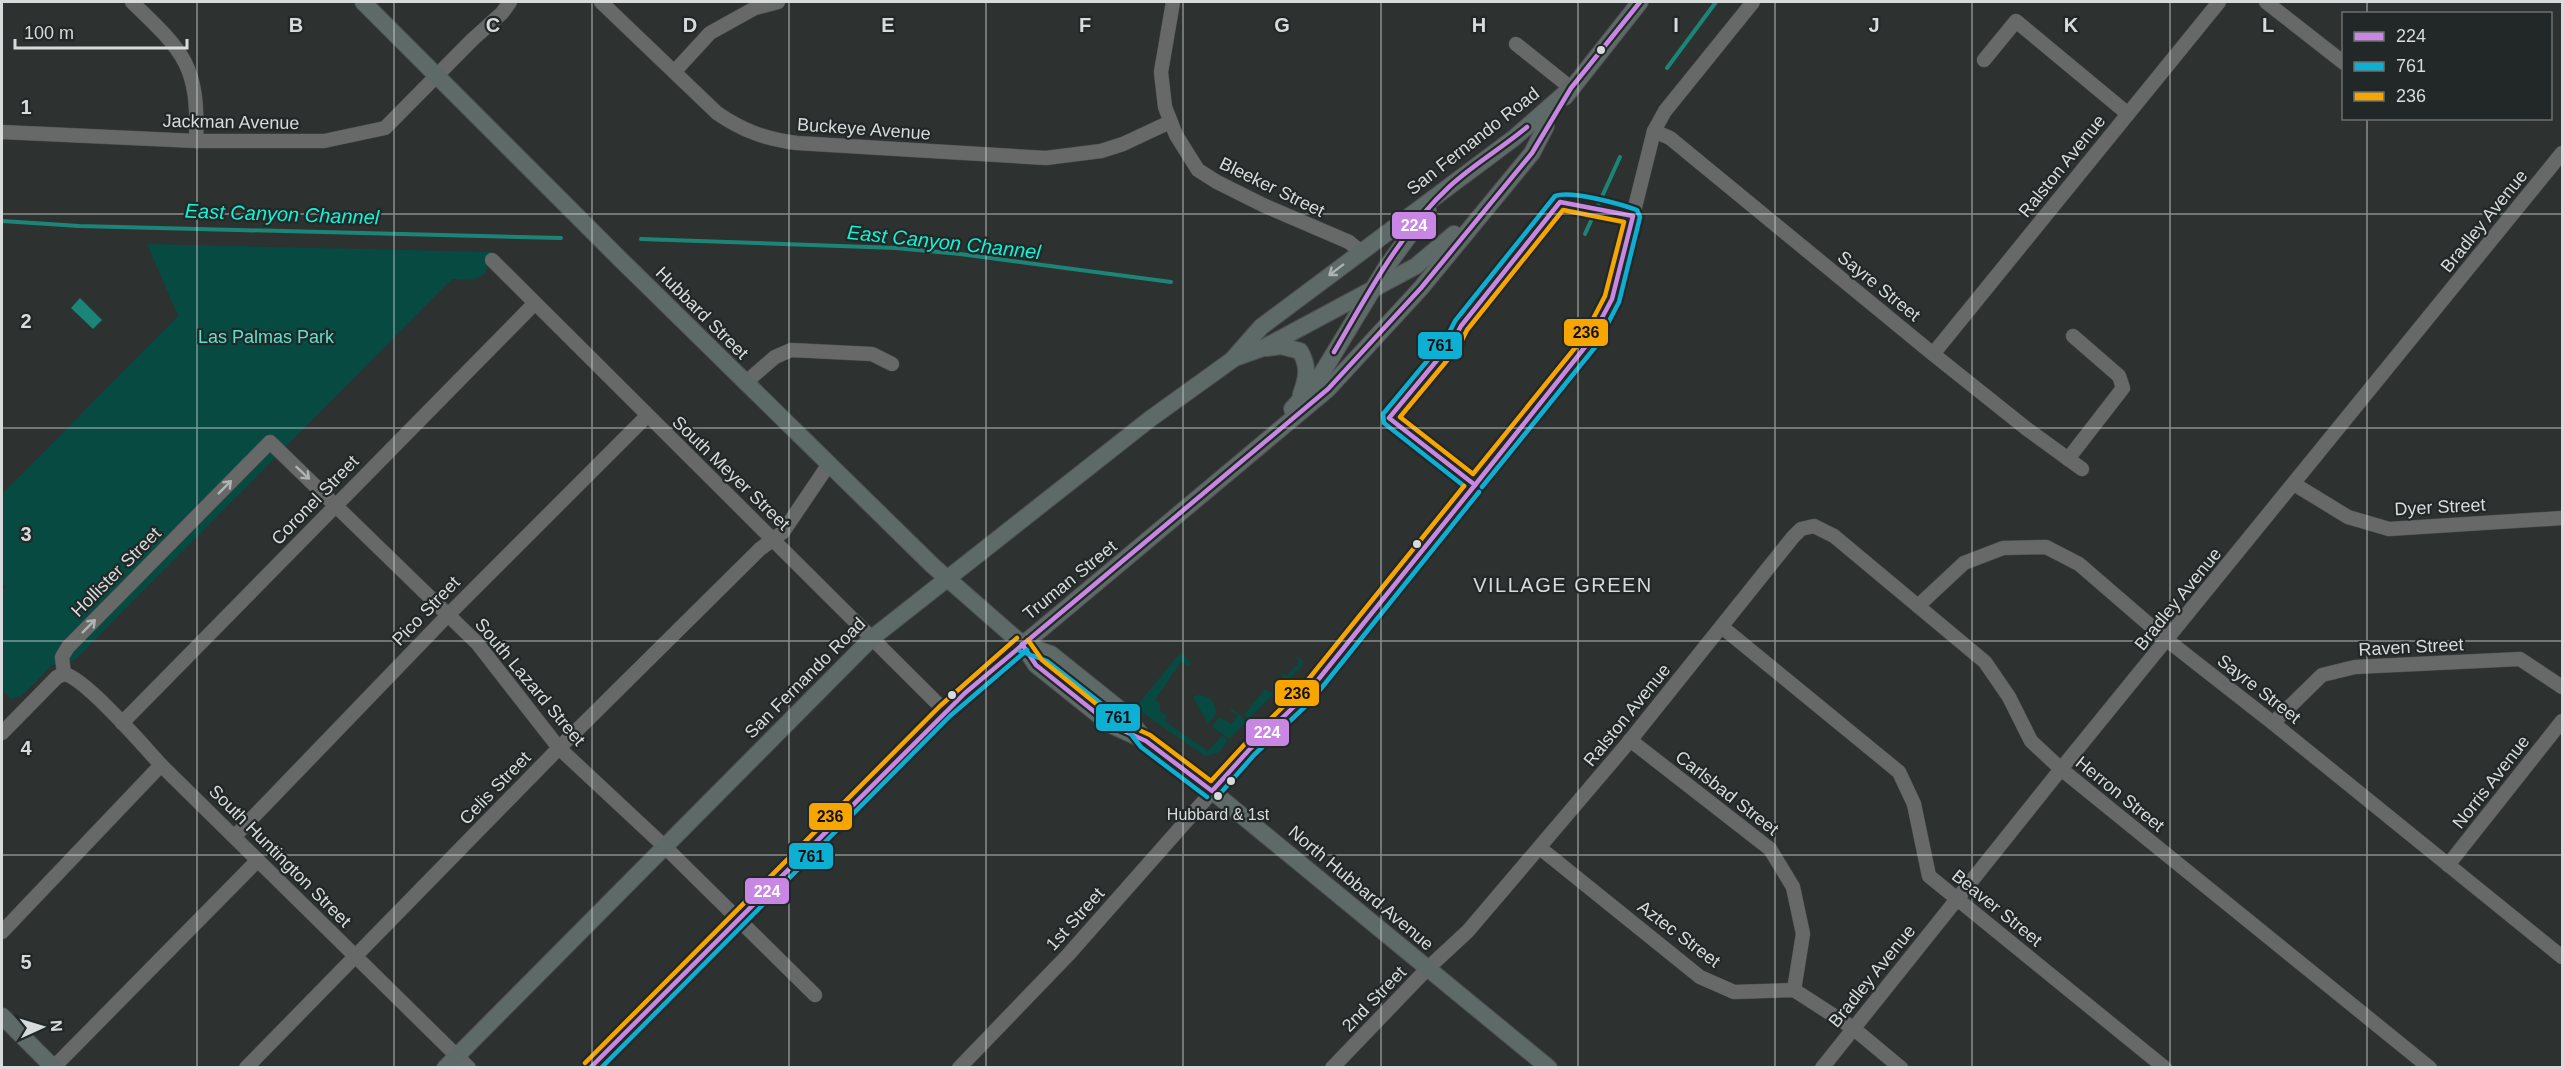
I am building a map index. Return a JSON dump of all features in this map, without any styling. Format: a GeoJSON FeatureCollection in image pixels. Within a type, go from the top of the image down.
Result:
{"type":"FeatureCollection","features":[{"type":"Feature","properties":{"kind":"main road","name":"Hubbard Street"},"geometry":{"type":"LineString","coordinates":[[363,2],[745,383],[946,579],[1022,644],[1036,665],[1111,725]]}},
{"type":"Feature","properties":{"kind":"main road","name":"San Fernando Road"},"geometry":{"type":"LineString","coordinates":[[1232,360],[1263,348],[1370,292],[1416,266],[1445,243],[1546,126],[1571,88],[1640,2]]}},
{"type":"Feature","properties":{"kind":"main road","name":"San Fernando Road"},"geometry":{"type":"LineString","coordinates":[[444,1068],[872,638],[1150,419],[1232,360],[1261,327],[1514,138],[1571,88]]}},
{"type":"Feature","properties":{"kind":"main road","name":"Truman Street"},"geometry":{"type":"LineString","coordinates":[[590,1068],[945,711],[1328,389],[1421,288],[1532,153],[1546,126]]}},
{"type":"Feature","properties":{"kind":"main road","name":"Truman Street"},"geometry":{"type":"LineString","coordinates":[[1274,434],[1318,378],[1407,236],[1451,186]]}},
{"type":"Feature","properties":{"kind":"main road"},"geometry":{"type":"LineString","coordinates":[[1263,348],[1281,346],[1300,351],[1305,359],[1307,377],[1300,399]]}},
{"type":"Feature","properties":{"kind":"main road","name":"Hubbard Street"},"geometry":{"type":"LineString","coordinates":[[1022,644],[1051,654],[1122,711]]}},
{"type":"Feature","properties":{"kind":"main road","name":"North Hubbard Avenue"},"geometry":{"type":"LineString","coordinates":[[1122,711],[1146,741]]}},
{"type":"Feature","properties":{"kind":"main road","name":"North Hubbard Avenue"},"geometry":{"type":"LineString","coordinates":[[1111,725],[1146,741],[1212,791],[1549,1068]]}},
{"type":"Feature","properties":{"kind":"main road"},"geometry":{"type":"LineString","coordinates":[[2,1016],[54,1067]]}},
{"type":"Feature","properties":{"kind":"street"},"geometry":{"type":"LineString","coordinates":[[132,2],[174,42],[188,66],[196,92],[196,141]]}},
{"type":"Feature","properties":{"kind":"street","name":"Jackman Avenue"},"geometry":{"type":"LineString","coordinates":[[2,132],[196,141],[324,141],[370,133],[385,128],[502,13],[510,2]]}},
{"type":"Feature","properties":{"kind":"street","name":"Buckeye Avenue"},"geometry":{"type":"LineString","coordinates":[[601,2],[717,112],[738,127],[769,139],[797,143],[1046,158],[1101,151],[1123,144],[1170,122]]}},
{"type":"Feature","properties":{"kind":"street"},"geometry":{"type":"LineString","coordinates":[[675,71],[710,33],[755,8],[778,2]]}},
{"type":"Feature","properties":{"kind":"street","name":"Bleeker Street"},"geometry":{"type":"LineString","coordinates":[[1173,2],[1161,72],[1170,122],[1198,170],[1263,205],[1349,242],[1361,252]]}},
{"type":"Feature","properties":{"kind":"street"},"geometry":{"type":"LineString","coordinates":[[1654,131],[1665,111],[1753,2]]}},
{"type":"Feature","properties":{"kind":"street","name":"Ralston Avenue"},"geometry":{"type":"LineString","coordinates":[[1933,354],[2219,2]]}},
{"type":"Feature","properties":{"kind":"street"},"geometry":{"type":"LineString","coordinates":[[2266,2],[2342,62]]}},
{"type":"Feature","properties":{"kind":"street"},"geometry":{"type":"LineString","coordinates":[[1984,60],[2016,21],[2128,114]]}},
{"type":"Feature","properties":{"kind":"street"},"geometry":{"type":"LineString","coordinates":[[1516,44],[1571,88]]}},
{"type":"Feature","properties":{"kind":"street","name":"Sayre Street"},"geometry":{"type":"LineString","coordinates":[[1654,131],[1670,138],[1933,354],[2082,469]]}},
{"type":"Feature","properties":{"kind":"street","name":"1st Street"},"geometry":{"type":"LineString","coordinates":[[959,1068],[1068,955],[1249,750],[1305,696],[1589,342],[1612,299],[1654,131]]}},
{"type":"Feature","properties":{"kind":"street","name":"Bradley Avenue"},"geometry":{"type":"LineString","coordinates":[[1822,1068],[2061,769],[2562,153]]}},
{"type":"Feature","properties":{"kind":"street","name":"South Meyer Street"},"geometry":{"type":"LineString","coordinates":[[492,260],[945,711]]}},
{"type":"Feature","properties":{"kind":"street","name":"Coronel Street"},"geometry":{"type":"LineString","coordinates":[[122,723],[535,303]]}},
{"type":"Feature","properties":{"kind":"street"},"geometry":{"type":"LineString","coordinates":[[2068,459],[2123,388],[2119,376],[2073,336]]}},
{"type":"Feature","properties":{"kind":"street"},"geometry":{"type":"LineString","coordinates":[[745,383],[775,357],[791,350],[872,354],[892,364]]}},
{"type":"Feature","properties":{"kind":"street","name":"Pico Street"},"geometry":{"type":"LineString","coordinates":[[235,836],[447,616],[647,416]]}},
{"type":"Feature","properties":{"kind":"street","name":"South Lazard Street"},"geometry":{"type":"LineString","coordinates":[[270,442],[477,644],[559,748],[664,846],[815,995]]}},
{"type":"Feature","properties":{"kind":"street","name":"Hollister Street"},"geometry":{"type":"LineString","coordinates":[[64,674],[63,657],[68,647],[270,442]]}},
{"type":"Feature","properties":{"kind":"street","name":"Celis Street"},"geometry":{"type":"LineString","coordinates":[[246,1068],[559,748],[773,539],[783,532],[829,464]]}},
{"type":"Feature","properties":{"kind":"street","name":"Dyer Street"},"geometry":{"type":"LineString","coordinates":[[2294,484],[2348,517],[2389,529],[2562,518]]}},
{"type":"Feature","properties":{"kind":"street","name":"Ralston Avenue"},"geometry":{"type":"LineString","coordinates":[[1468,931],[1630,740],[1798,532],[1805,527],[1814,526]]}},
{"type":"Feature","properties":{"kind":"street","name":"Herron Street"},"geometry":{"type":"LineString","coordinates":[[1814,526],[1834,536],[1984,662],[2009,697],[2031,741],[2061,769],[2430,1068]]}},
{"type":"Feature","properties":{"kind":"street","name":"Sayre Street"},"geometry":{"type":"LineString","coordinates":[[1918,606],[1964,563],[2004,548],[2046,547],[2079,564],[2167,640],[2562,957]]}},
{"type":"Feature","properties":{"kind":"street","name":"Beaver Street"},"geometry":{"type":"LineString","coordinates":[[1722,627],[1899,772],[1914,804],[1929,876],[2165,1068]]}},
{"type":"Feature","properties":{"kind":"street","name":"Raven Street"},"geometry":{"type":"LineString","coordinates":[[2273,723],[2322,675],[2355,667],[2520,659],[2562,687]]}},
{"type":"Feature","properties":{"kind":"street"},"geometry":{"type":"LineString","coordinates":[[5,723],[57,677],[64,674]]}},
{"type":"Feature","properties":{"kind":"street","name":"South Huntington Street"},"geometry":{"type":"LineString","coordinates":[[64,674],[75,679],[122,723],[161,765],[469,1068]]}},
{"type":"Feature","properties":{"kind":"street","name":"Norris Avenue"},"geometry":{"type":"LineString","coordinates":[[2448,865],[2562,721]]}},
{"type":"Feature","properties":{"kind":"street","name":"Carlsbad Street"},"geometry":{"type":"LineString","coordinates":[[1630,740],[1770,849],[1793,886],[1803,934],[1794,990]]}},
{"type":"Feature","properties":{"kind":"street"},"geometry":{"type":"LineString","coordinates":[[2,932],[161,765]]}},
{"type":"Feature","properties":{"kind":"street","name":"Aztec Street"},"geometry":{"type":"LineString","coordinates":[[1540,848],[1700,977],[1734,992],[1794,990]]}},
{"type":"Feature","properties":{"kind":"street"},"geometry":{"type":"LineString","coordinates":[[54,1067],[258,860]]}},
{"type":"Feature","properties":{"kind":"street","name":"2nd Street"},"geometry":{"type":"LineString","coordinates":[[1332,1068],[1427,969],[1468,931]]}},
{"type":"Feature","properties":{"kind":"street"},"geometry":{"type":"LineString","coordinates":[[1794,990],[1853,1028],[1901,1068]]}},
{"type":"Feature","properties":{"kind":"green space","name":"Las Palmas Park"},"geometry":{"type":"Polygon","coordinates":[[[147,244],[493,252],[485,274],[473,280],[452,279],[75,660],[52,665],[20,697],[11,699],[2,690],[2,591],[6,587],[2,583],[2,494],[178,316],[147,244]]]}},
{"type":"Feature","properties":{"kind":"green space"},"geometry":{"type":"Polygon","coordinates":[[[1181,652],[1191,663],[1189,666],[1181,662],[1155,700],[1160,703],[1160,711],[1167,716],[1165,721],[1208,751],[1222,736],[1228,741],[1218,753],[1205,756],[1140,711],[1139,703],[1181,652]]]}},
{"type":"Feature","properties":{"kind":"green space"},"geometry":{"type":"Polygon","coordinates":[[[1294,655],[1302,660],[1303,665],[1249,718],[1244,715],[1265,689],[1273,694],[1284,679],[1280,672],[1287,676],[1294,667],[1299,666],[1297,664],[1299,661],[1294,655]]]}},
{"type":"Feature","properties":{"kind":"green space"},"geometry":{"type":"Polygon","coordinates":[[[1198,695],[1209,698],[1215,706],[1216,714],[1208,724],[1193,697],[1198,695]]]}},
{"type":"Feature","properties":{"kind":"green space"},"geometry":{"type":"Polygon","coordinates":[[[1231,708],[1247,721],[1230,739],[1212,727],[1219,717],[1231,724],[1238,716],[1230,710],[1231,708]]]}},
{"type":"Feature","properties":{"kind":"shaded area"},"geometry":{"type":"Polygon","coordinates":[[[80,298],[102,320],[93,329],[71,308],[80,298]]]}},
{"type":"Feature","properties":{"kind":"waterway","name":"East Canyon Channel"},"geometry":{"type":"LineString","coordinates":[[1667,68],[1716,2]]}},
{"type":"Feature","properties":{"kind":"waterway","name":"East Canyon Channel"},"geometry":{"type":"LineString","coordinates":[[1585,234],[1620,157]]}},
{"type":"Feature","properties":{"kind":"waterway","name":"East Canyon Channel"},"geometry":{"type":"LineString","coordinates":[[2,221],[79,226],[561,238]]}},
{"type":"Feature","properties":{"kind":"waterway","name":"East Canyon Channel"},"geometry":{"type":"LineString","coordinates":[[641,239],[896,248],[960,254],[1171,282]]}},
{"type":"Feature","properties":{"kind":"transit line","name":"224"},"geometry":{"type":"LineString","coordinates":[[590,1068],[965,693],[1328,389],[1421,288],[1532,153],[1571,88],[1640,2]]}},
{"type":"Feature","properties":{"kind":"transit line","name":"224"},"geometry":{"type":"LineString","coordinates":[[1334,352],[1386,264],[1432,204],[1459,178],[1527,127]]}},
{"type":"Feature","properties":{"kind":"transit line","name":"761"},"geometry":{"type":"LineString","coordinates":[[1464,486],[1384,423],[1383,414],[1447,337],[1455,321],[1555,196],[1583,196],[1637,210],[1640,217],[1619,302],[1596,346],[1482,487]]}},
{"type":"Feature","properties":{"kind":"transit line","name":"224"},"geometry":{"type":"LineString","coordinates":[[1560,202],[1633,216],[1612,299],[1589,342],[1475,485],[1389,418],[1453,341],[1461,326],[1560,202]]}},
{"type":"Feature","properties":{"kind":"transit line","name":"236"},"geometry":{"type":"LineString","coordinates":[[1563,210],[1624,222],[1605,296],[1583,338],[1473,474],[1400,417],[1459,346],[1467,330],[1563,210]]}},
{"type":"Feature","properties":{"kind":"transit line","name":"224"},"geometry":{"type":"LineString","coordinates":[[1022,644],[1036,665],[1111,725],[1146,741],[1212,791],[1249,750],[1305,696],[1475,485]]}},
{"type":"Feature","properties":{"kind":"transit line","name":"236"},"geometry":{"type":"LineString","coordinates":[[1028,640],[1042,660],[1115,719],[1150,735],[1211,781],[1299,691],[1464,486]]}},
{"type":"Feature","properties":{"kind":"transit line","name":"761"},"geometry":{"type":"LineString","coordinates":[[1218,796],[1254,755],[1311,701],[1479,492]]}},
{"type":"Feature","properties":{"kind":"transit line","name":"236"},"geometry":{"type":"LineString","coordinates":[[585,1063],[940,706],[1017,638]]}},
{"type":"Feature","properties":{"kind":"transit line","name":"761"},"geometry":{"type":"LineString","coordinates":[[601,1068],[950,716],[1027,650]]}},
{"type":"Feature","properties":{"kind":"transit line","name":"761"},"geometry":{"type":"LineString","coordinates":[[1020,651],[1047,661],[1117,716],[1141,747],[1207,797]]}},
{"type":"Feature","properties":{"kind":"place","name":"Hubbard & 1st"},"geometry":{"type":"Point","coordinates":[1218,796]}},
{"type":"Feature","properties":{"kind":"district","name":"VILLAGE GREEN"},"geometry":{"type":"Point","coordinates":[1563,585]}}]}
